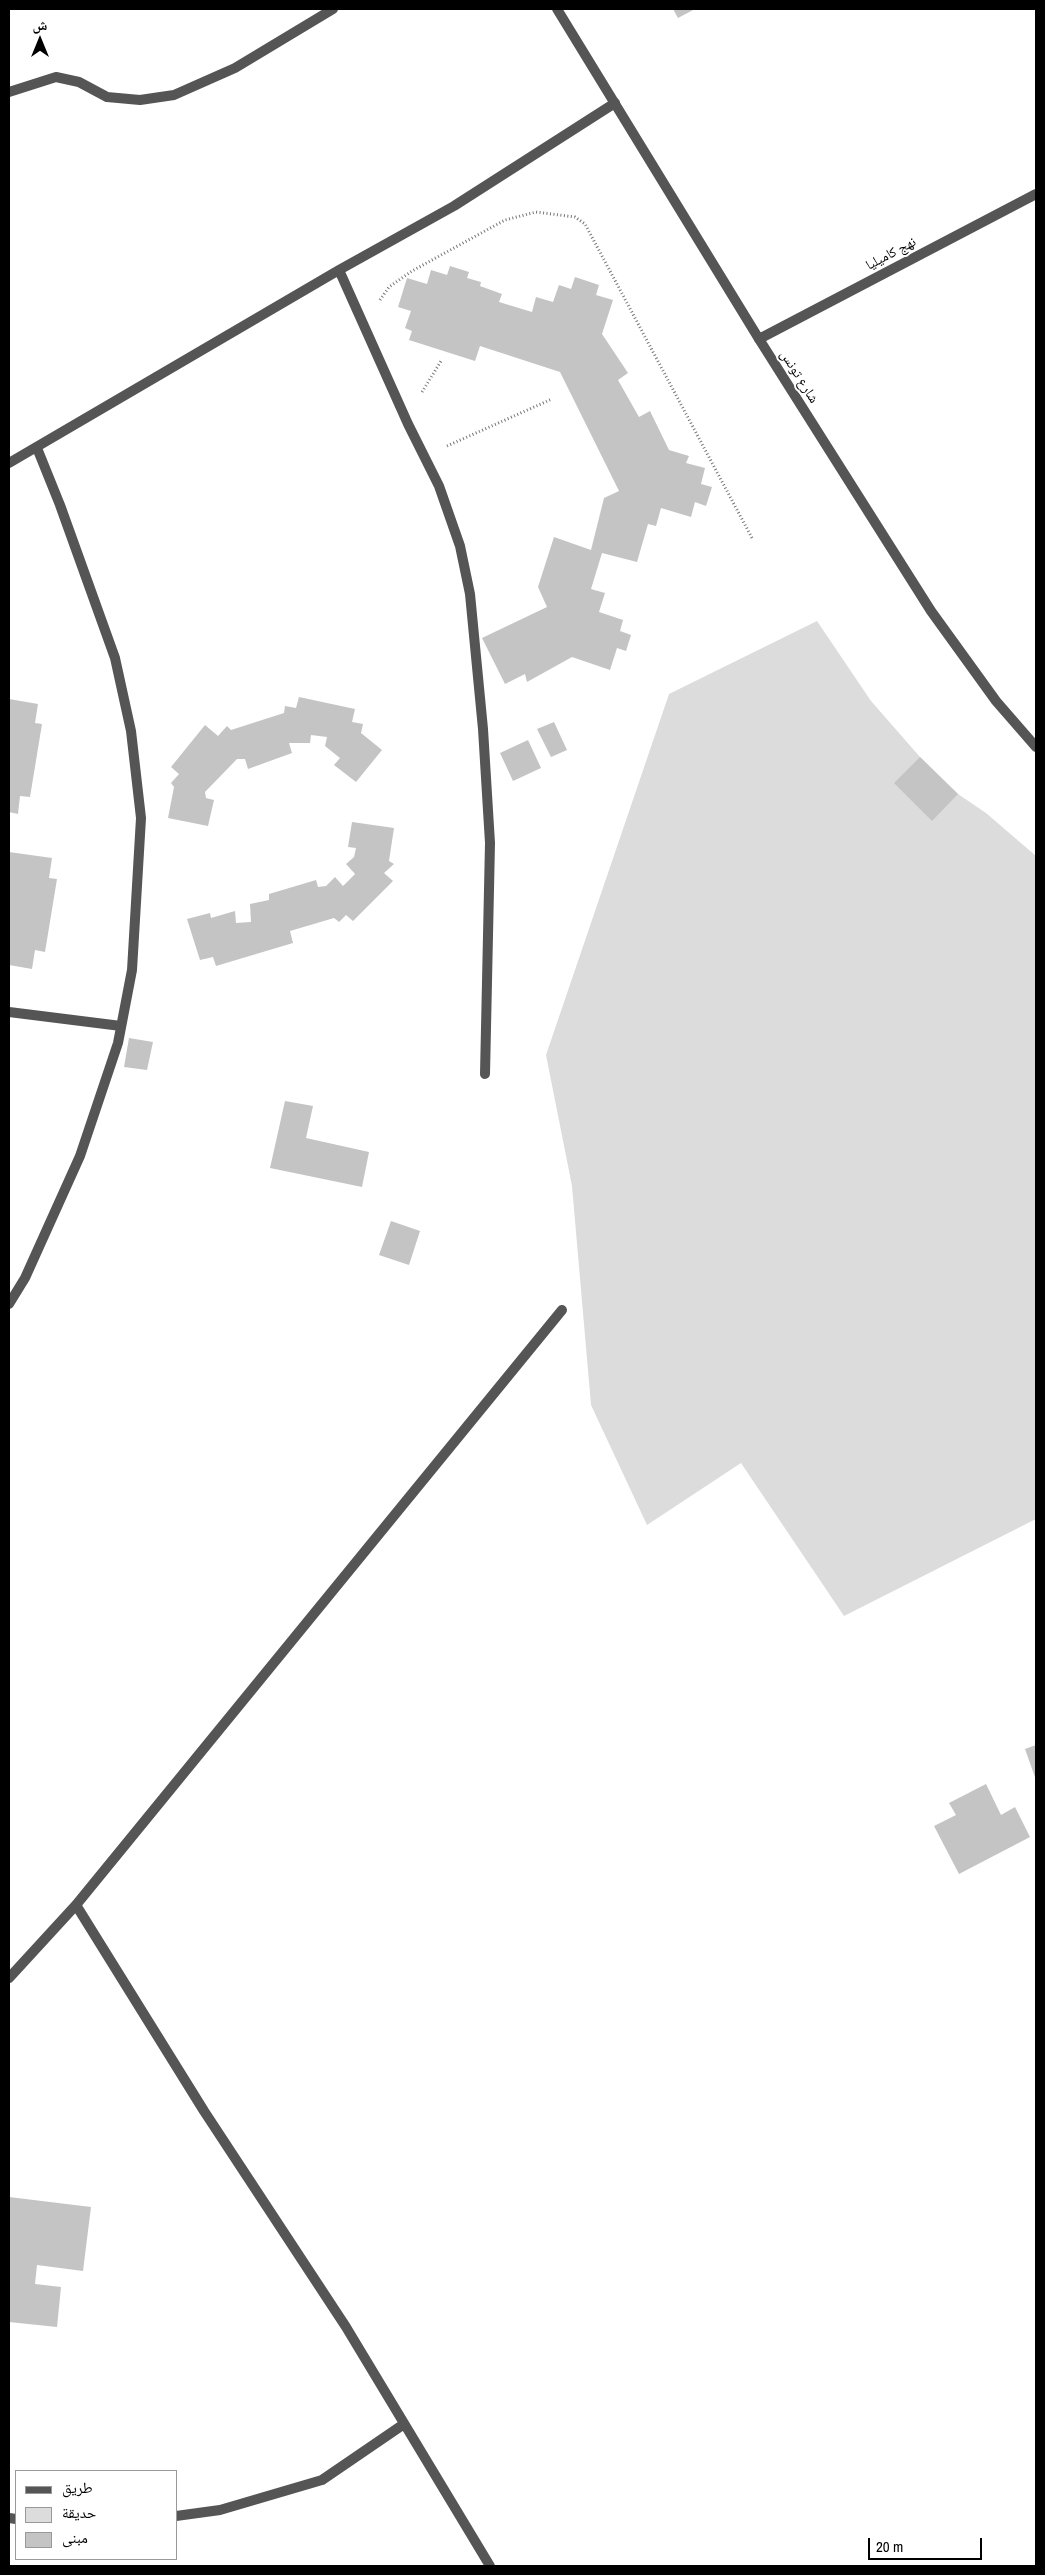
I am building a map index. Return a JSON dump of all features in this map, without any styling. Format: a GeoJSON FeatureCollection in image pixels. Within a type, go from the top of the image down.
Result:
{"type":"FeatureCollection","features":[{"type":"Feature","properties":{"kind":"street"},"geometry":{"type":"LineString","coordinates":[[9,92],[56,76],[79,82],[107,97],[140,100],[174,95],[235,68],[333,9]]}},
{"type":"Feature","properties":{"kind":"street","name":"شارع تونس"},"geometry":{"type":"LineString","coordinates":[[557,9],[759,340],[931,611],[996,701],[1036,746]]}},
{"type":"Feature","properties":{"kind":"street"},"geometry":{"type":"LineString","coordinates":[[9,463],[339,270],[454,206],[614,103]]}},
{"type":"Feature","properties":{"kind":"street","name":"نهج كاميليا"},"geometry":{"type":"LineString","coordinates":[[759,340],[1036,194]]}},
{"type":"Feature","properties":{"kind":"street"},"geometry":{"type":"LineString","coordinates":[[339,270],[408,424],[439,486],[460,546],[470,594],[483,730],[490,843],[485,1074]]}},
{"type":"Feature","properties":{"kind":"street"},"geometry":{"type":"LineString","coordinates":[[9,1304],[25,1278],[80,1156],[118,1043],[132,970],[141,818],[131,731],[116,658],[37,448]]}},
{"type":"Feature","properties":{"kind":"street"},"geometry":{"type":"LineString","coordinates":[[9,1012],[121,1026]]}},
{"type":"Feature","properties":{"kind":"street"},"geometry":{"type":"LineString","coordinates":[[9,1978],[25,1963],[76,1905],[562,1310]]}},
{"type":"Feature","properties":{"kind":"street"},"geometry":{"type":"LineString","coordinates":[[76,1905],[204,2111],[346,2327],[490,2566]]}},
{"type":"Feature","properties":{"kind":"street"},"geometry":{"type":"LineString","coordinates":[[178,2516],[220,2510],[322,2480],[404,2424]]}},
{"type":"Feature","properties":{"kind":"path"},"geometry":{"type":"LineString","coordinates":[[384,293],[412,271],[505,220],[536,212],[575,217],[585,224],[752,538]]}},
{"type":"Feature","properties":{"kind":"path"},"geometry":{"type":"LineString","coordinates":[[420,394],[441,362]]}},
{"type":"Feature","properties":{"kind":"path"},"geometry":{"type":"LineString","coordinates":[[438,450],[552,399]]}},
{"type":"Feature","properties":{"kind":"green space"},"geometry":{"type":"Polygon","coordinates":[[[817,621],[871,701],[920,757],[958,794],[986,813],[1036,856],[1036,1519],[844,1616],[741,1463],[647,1525],[591,1405],[572,1186],[546,1055],[669,694],[817,621]]]}},
{"type":"Feature","properties":{"kind":"building"},"geometry":{"type":"Polygon","coordinates":[[[673,9],[695,9],[678,18],[673,9]]]}},
{"type":"Feature","properties":{"kind":"building"},"geometry":{"type":"Polygon","coordinates":[[[450,266],[469,272],[467,278],[481,282],[480,286],[502,294],[499,302],[532,312],[536,297],[553,302],[559,285],[571,289],[575,277],[599,285],[596,295],[613,300],[602,334],[628,373],[618,380],[639,417],[650,411],[669,450],[689,456],[686,463],[705,468],[701,484],[712,487],[706,506],[695,502],[691,517],[661,508],[656,526],[648,524],[637,562],[602,553],[591,589],[605,593],[599,612],[623,620],[620,631],[631,635],[626,651],[617,648],[610,670],[572,657],[527,682],[525,674],[505,684],[482,638],[547,607],[538,587],[554,537],[591,550],[604,498],[619,491],[560,372],[480,346],[475,361],[409,340],[412,331],[405,328],[411,311],[398,307],[407,278],[427,284],[431,270],[447,275],[450,266]]]}},
{"type":"Feature","properties":{"kind":"building"},"geometry":{"type":"Polygon","coordinates":[[[299,697],[355,709],[352,722],[363,724],[361,733],[382,750],[356,782],[334,765],[340,758],[325,746],[327,737],[311,735],[310,743],[289,743],[292,753],[248,769],[245,759],[237,759],[205,792],[206,798],[214,800],[208,826],[168,818],[174,787],[171,783],[179,774],[171,767],[205,725],[218,736],[227,726],[231,730],[284,713],[285,706],[296,708],[299,697]]]}},
{"type":"Feature","properties":{"kind":"building"},"geometry":{"type":"Polygon","coordinates":[[[9,699],[38,704],[35,723],[42,724],[30,797],[20,796],[18,814],[9,812],[9,699]]]}},
{"type":"Feature","properties":{"kind":"building"},"geometry":{"type":"Polygon","coordinates":[[[554,722],[567,750],[551,757],[537,729],[554,722]]]}},
{"type":"Feature","properties":{"kind":"building"},"geometry":{"type":"Polygon","coordinates":[[[528,740],[541,768],[513,781],[500,753],[528,740]]]}},
{"type":"Feature","properties":{"kind":"building"},"geometry":{"type":"Polygon","coordinates":[[[920,757],[958,794],[932,821],[894,783],[920,757]]]}},
{"type":"Feature","properties":{"kind":"building"},"geometry":{"type":"Polygon","coordinates":[[[352,822],[394,828],[389,861],[394,864],[384,873],[393,881],[353,921],[346,915],[339,922],[334,918],[290,931],[293,943],[216,966],[213,957],[200,960],[187,919],[210,913],[211,918],[235,911],[236,923],[251,922],[250,904],[269,900],[269,894],[316,880],[318,887],[326,886],[335,877],[343,886],[355,874],[346,864],[354,857],[356,848],[348,847],[352,822]]]}},
{"type":"Feature","properties":{"kind":"building"},"geometry":{"type":"Polygon","coordinates":[[[9,852],[52,858],[49,878],[57,879],[45,952],[35,950],[32,969],[9,965],[9,852]]]}},
{"type":"Feature","properties":{"kind":"building"},"geometry":{"type":"Polygon","coordinates":[[[129,1038],[153,1042],[147,1070],[124,1067],[129,1038]]]}},
{"type":"Feature","properties":{"kind":"building"},"geometry":{"type":"Polygon","coordinates":[[[285,1101],[313,1106],[306,1138],[369,1152],[362,1187],[270,1168],[285,1101]]]}},
{"type":"Feature","properties":{"kind":"building"},"geometry":{"type":"Polygon","coordinates":[[[391,1221],[420,1231],[409,1265],[379,1255],[391,1221]]]}},
{"type":"Feature","properties":{"kind":"building"},"geometry":{"type":"Polygon","coordinates":[[[1036,1745],[1036,1780],[1025,1749],[1036,1745]]]}},
{"type":"Feature","properties":{"kind":"building"},"geometry":{"type":"Polygon","coordinates":[[[986,1784],[1001,1815],[1015,1807],[1030,1837],[959,1874],[934,1826],[956,1815],[949,1803],[986,1784]]]}},
{"type":"Feature","properties":{"kind":"building"},"geometry":{"type":"Polygon","coordinates":[[[9,2197],[91,2207],[83,2271],[37,2265],[35,2284],[61,2287],[57,2327],[9,2322],[9,2197]]]}}]}
